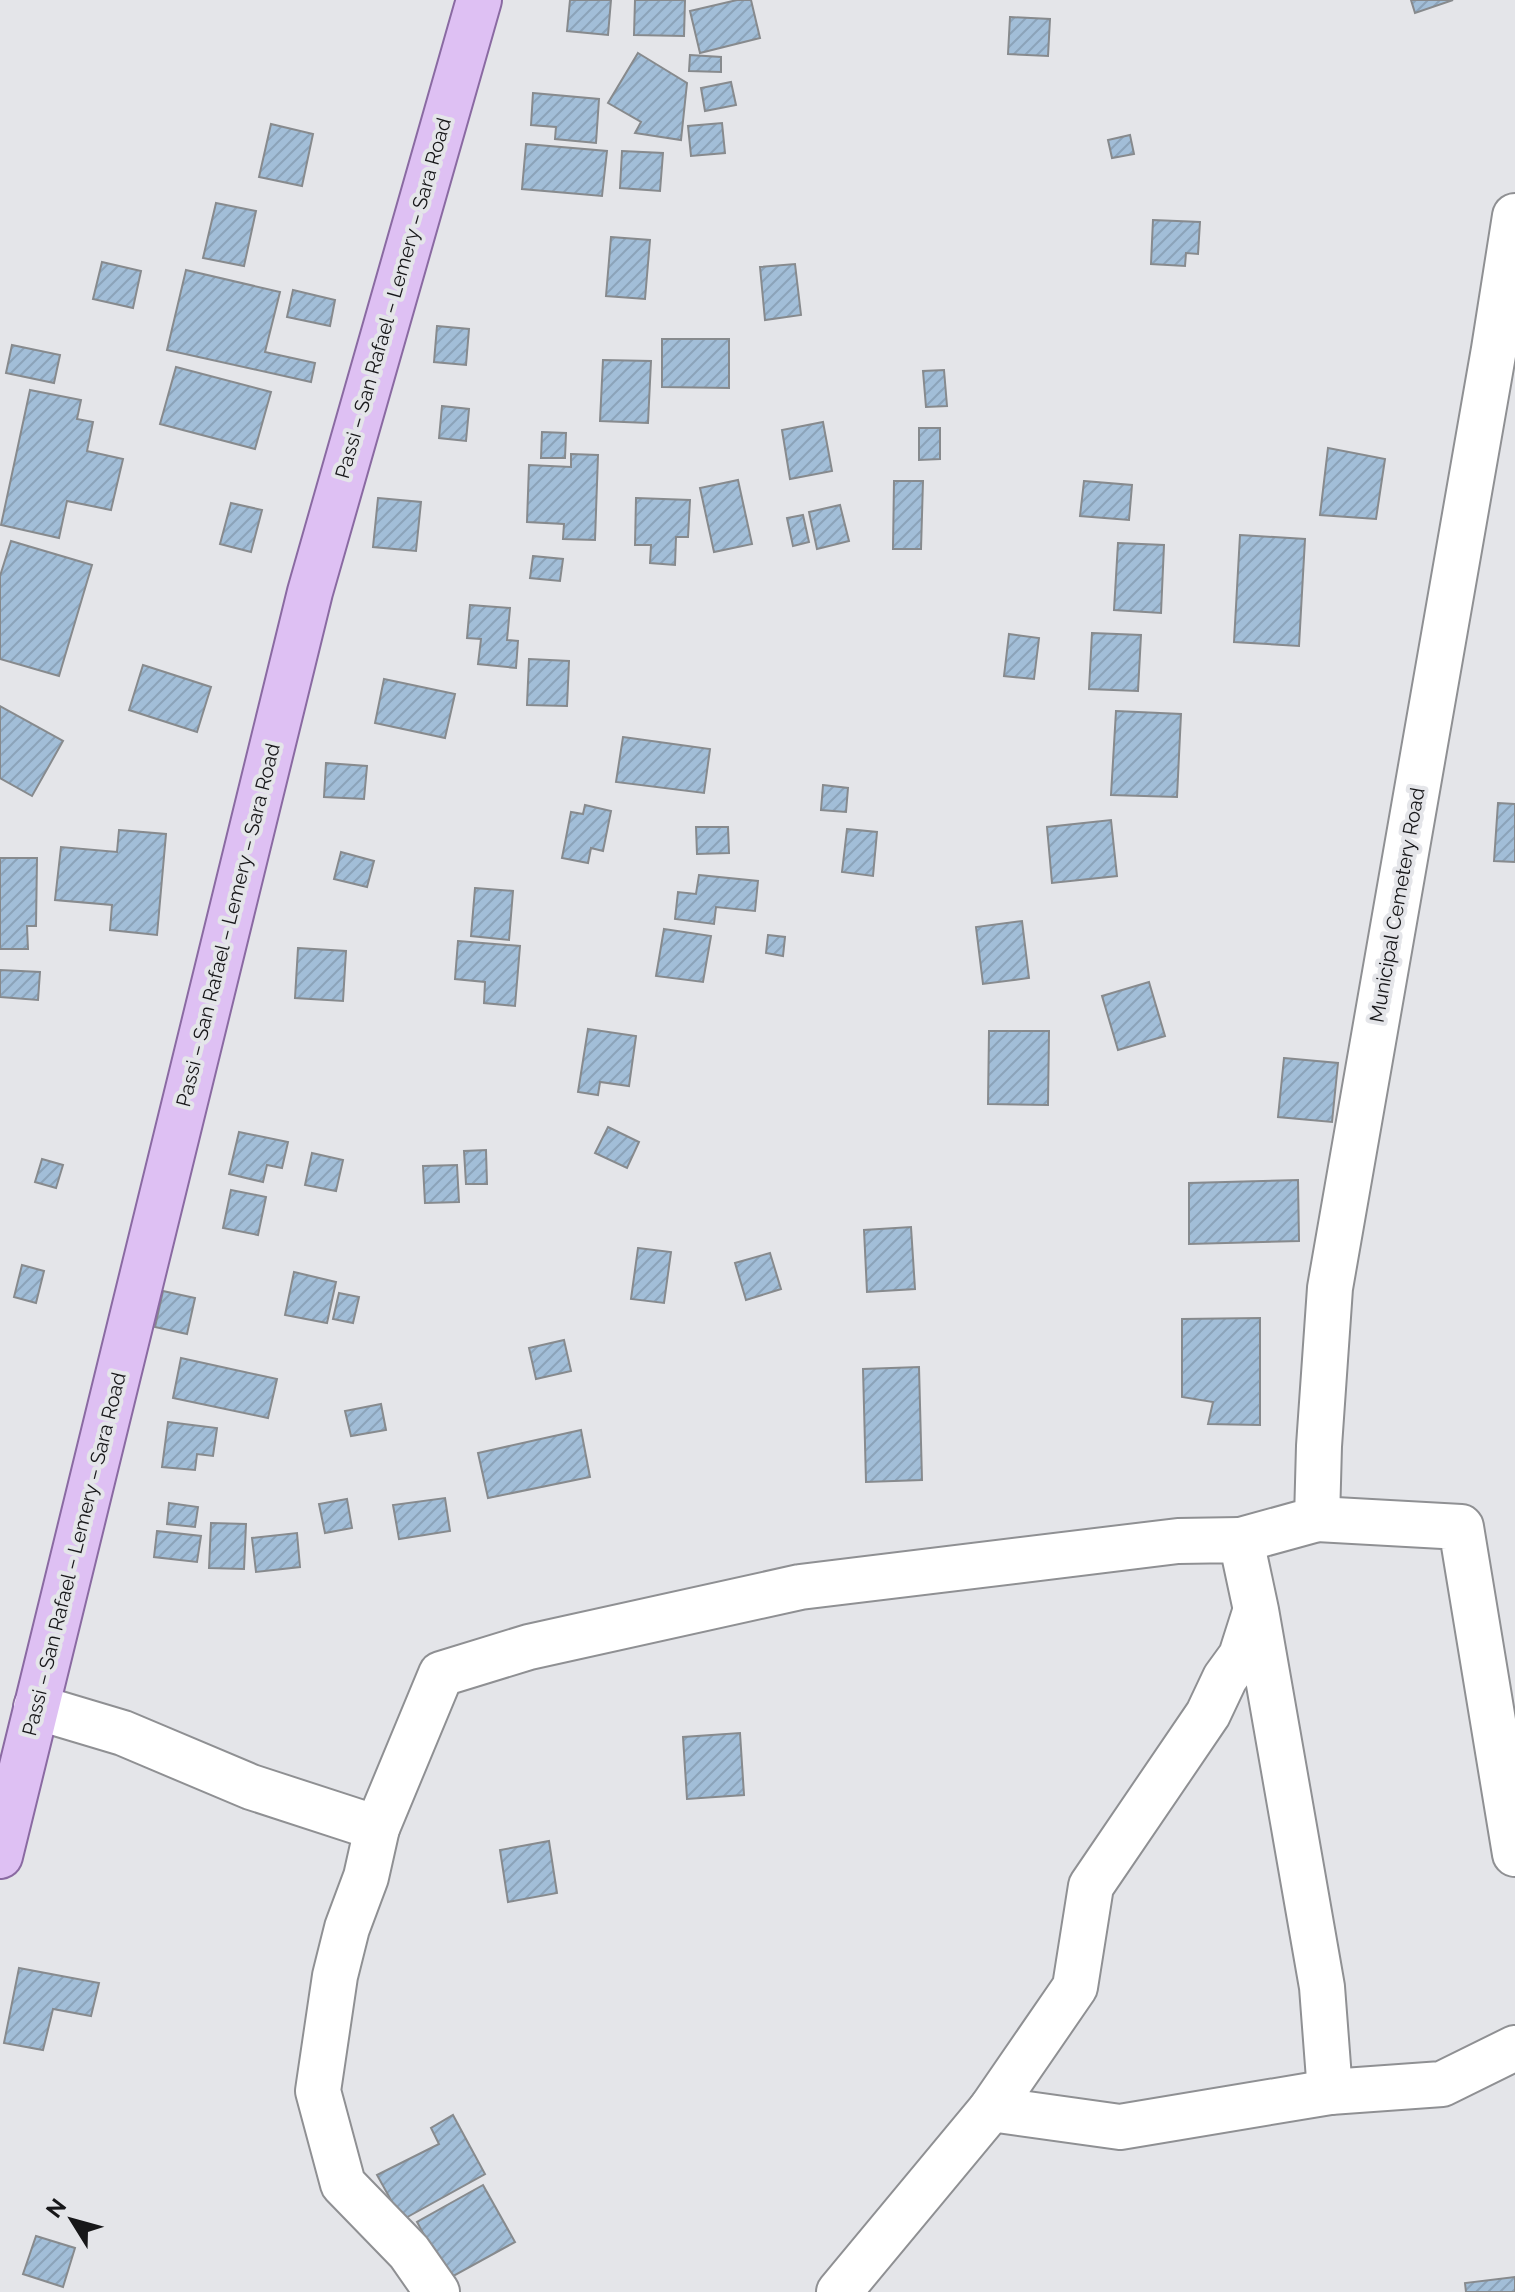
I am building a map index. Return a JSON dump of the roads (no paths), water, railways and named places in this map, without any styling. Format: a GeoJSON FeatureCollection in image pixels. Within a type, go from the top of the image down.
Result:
{"type":"FeatureCollection","features":[{"type":"Feature","properties":{"kind":"main road","name":"Passi – San Rafael – Lemery – Sara Road"},"geometry":{"type":"LineString","coordinates":[[0,1856],[310,592],[479,0]]}},
{"type":"Feature","properties":{"kind":"street","name":"Municipal Cemetery Road"},"geometry":{"type":"LineString","coordinates":[[1317,1519],[1330,1288],[1515,216]]}},
{"type":"Feature","properties":{"kind":"street"},"geometry":{"type":"LineString","coordinates":[[437,2292],[409,2252],[343,2184],[318,2091],[335,1976],[347,1928],[366,1877],[377,1828],[441,1674],[529,1647],[800,1587],[1178,1541],[1241,1540],[1317,1519],[1461,1527],[1515,1854]]}},
{"type":"Feature","properties":{"kind":"street"},"geometry":{"type":"LineString","coordinates":[[1241,1540],[1322,1987],[1330,2092]]}},
{"type":"Feature","properties":{"kind":"street"},"geometry":{"type":"LineString","coordinates":[[839,2292],[991,2109],[1075,1987],[1091,1886],[1208,1714],[1225,1678],[1241,1656],[1256,1610]]}},
{"type":"Feature","properties":{"kind":"street"},"geometry":{"type":"LineString","coordinates":[[36,1707],[123,1733],[251,1787],[377,1828]]}},
{"type":"Feature","properties":{"kind":"street"},"geometry":{"type":"LineString","coordinates":[[991,2109],[1120,2127],[1330,2092],[1442,2084],[1515,2048]]}}]}
